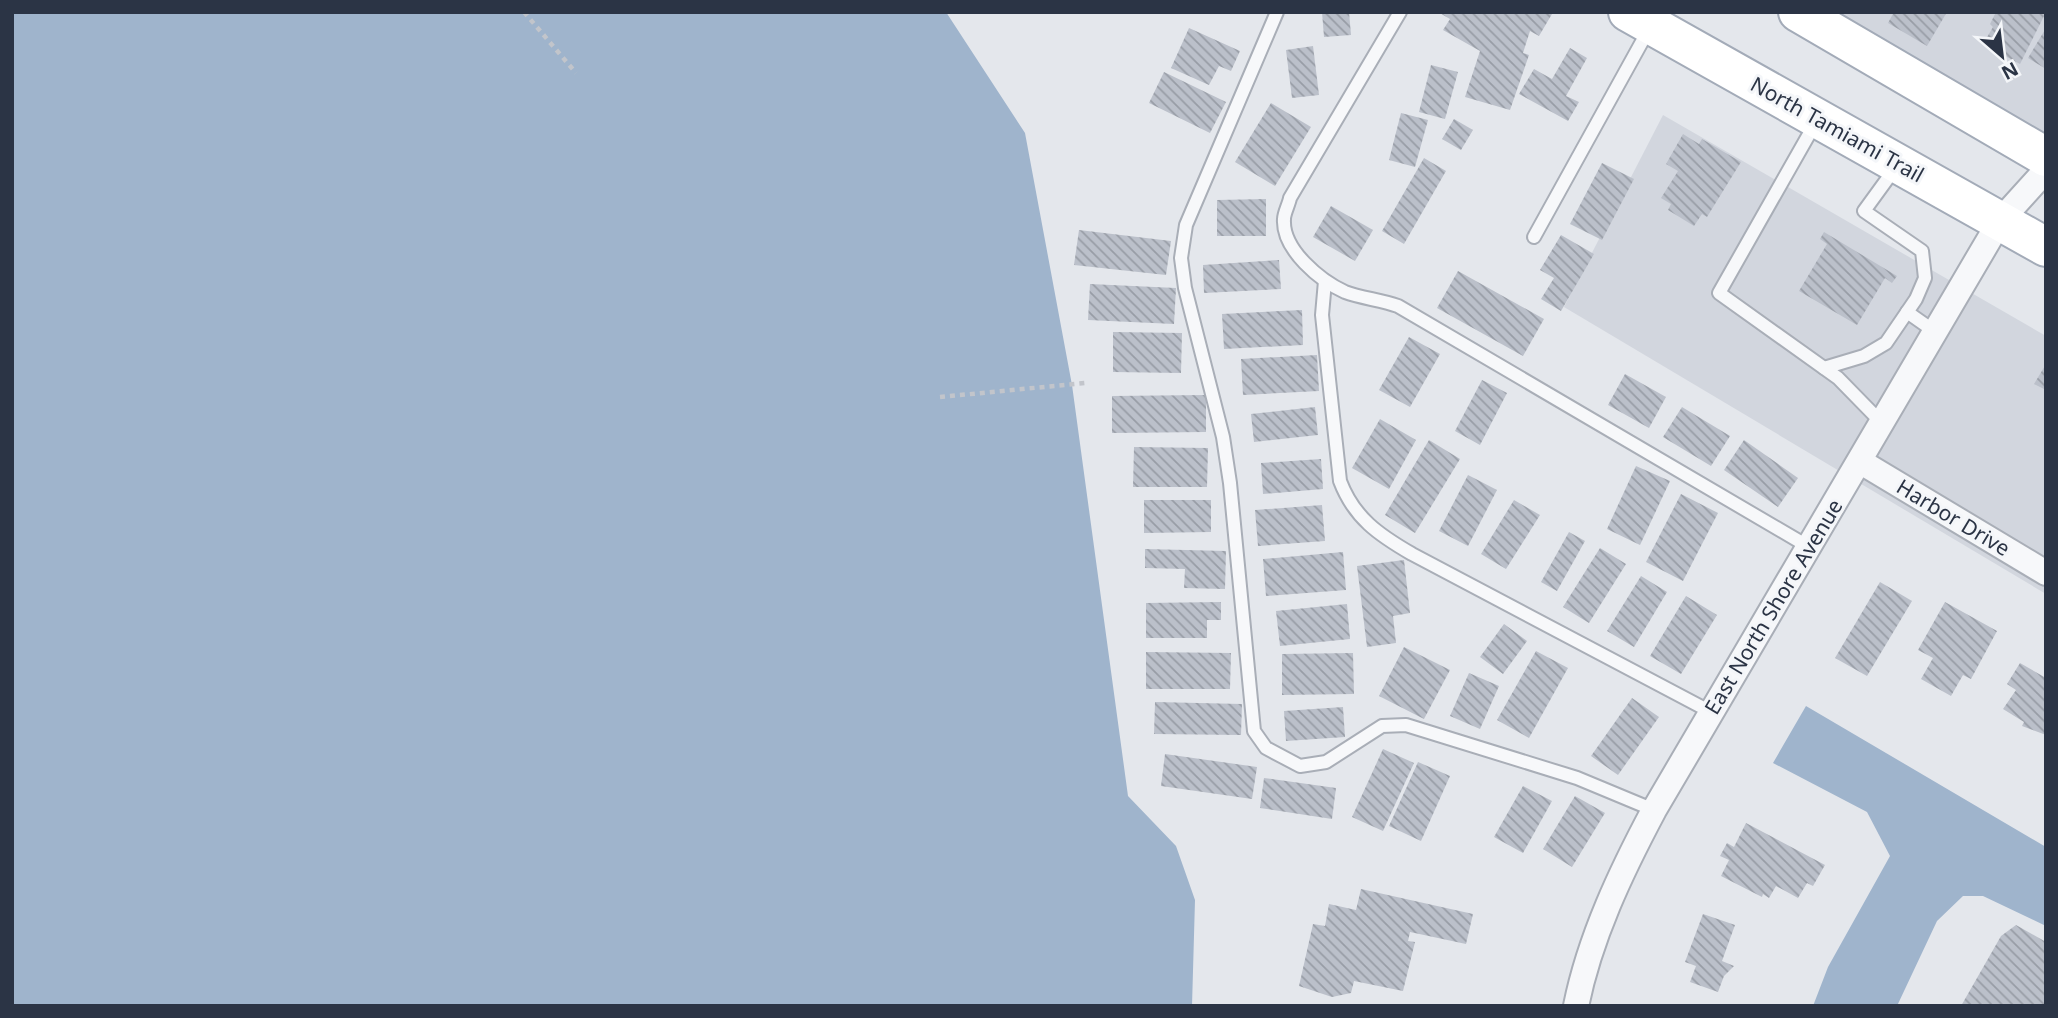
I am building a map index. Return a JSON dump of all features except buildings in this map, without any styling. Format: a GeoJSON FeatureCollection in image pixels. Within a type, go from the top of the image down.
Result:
{"type":"FeatureCollection","features":[{"type":"Feature","properties":{"kind":"main road"},"geometry":{"type":"LineString","coordinates":[[1798,12],[2046,157]]}},
{"type":"Feature","properties":{"kind":"main road","name":"North Tamiami Trail"},"geometry":{"type":"LineString","coordinates":[[1639,19],[2046,247]]}},
{"type":"Feature","properties":{"kind":"street","name":"East North Shore Avenue"},"geometry":{"type":"LineString","coordinates":[[1576,1006],[1599,927],[1627,860],[1654,810],[1861,462],[1934,331],[2000,221],[2046,170]]}},
{"type":"Feature","properties":{"kind":"street","name":"Harbor Drive"},"geometry":{"type":"LineString","coordinates":[[1861,462],[2046,573]]}},
{"type":"Feature","properties":{"kind":"lane"},"geometry":{"type":"LineString","coordinates":[[1277,12],[1186,226],[1181,258],[1185,288],[1227,460],[1254,731],[1266,748],[1300,766],[1326,762],[1382,726],[1406,725],[1577,778],[1654,810]]}},
{"type":"Feature","properties":{"kind":"lane"},"geometry":{"type":"LineString","coordinates":[[1400,12],[1290,198],[1284,220],[1297,254],[1307,267],[1325,281],[1348,293],[1374,297],[1398,306],[1809,547]]}},
{"type":"Feature","properties":{"kind":"lane"},"geometry":{"type":"LineString","coordinates":[[1534,237],[1639,19]]}},
{"type":"Feature","properties":{"kind":"lane"},"geometry":{"type":"LineString","coordinates":[[1818,119],[1719,293],[1824,368],[1882,423]]}},
{"type":"Feature","properties":{"kind":"lane"},"geometry":{"type":"LineString","coordinates":[[1824,368],[1864,356],[1886,344],[1908,312],[1925,278],[1922,251],[1864,211],[1898,164]]}},
{"type":"Feature","properties":{"kind":"lane"},"geometry":{"type":"LineString","coordinates":[[1325,281],[1322,315],[1340,481],[1348,502],[1362,519],[1381,536],[1412,554],[1711,712]]}},
{"type":"Feature","properties":{"kind":"lane"},"geometry":{"type":"LineString","coordinates":[[1908,312],[1934,331]]}},
{"type":"Feature","properties":{"kind":"path"},"geometry":{"type":"LineString","coordinates":[[524,12],[576,73]]}},
{"type":"Feature","properties":{"kind":"path"},"geometry":{"type":"LineString","coordinates":[[940,397],[1085,383]]}},
{"type":"Feature","properties":{"kind":"shaded area"},"geometry":{"type":"Polygon","coordinates":[[[1833,12],[2046,12],[2046,136],[1833,12]]]}},
{"type":"Feature","properties":{"kind":"shaded area"},"geometry":{"type":"Polygon","coordinates":[[[1663,115],[2046,336],[2046,594],[1564,307],[1663,115]]]}},
{"type":"Feature","properties":{"kind":"water"},"geometry":{"type":"Polygon","coordinates":[[[12,12],[946,12],[1025,133],[1072,385],[1128,796],[1176,846],[1195,900],[1192,1006],[12,1006],[12,12]]]}},
{"type":"Feature","properties":{"kind":"water"},"geometry":{"type":"Polygon","coordinates":[[[1806,706],[2046,847],[2046,926],[1983,896],[1963,896],[1937,921],[1897,1006],[1813,1006],[1828,967],[1890,856],[1867,812],[1773,763],[1806,706]]]}}]}
